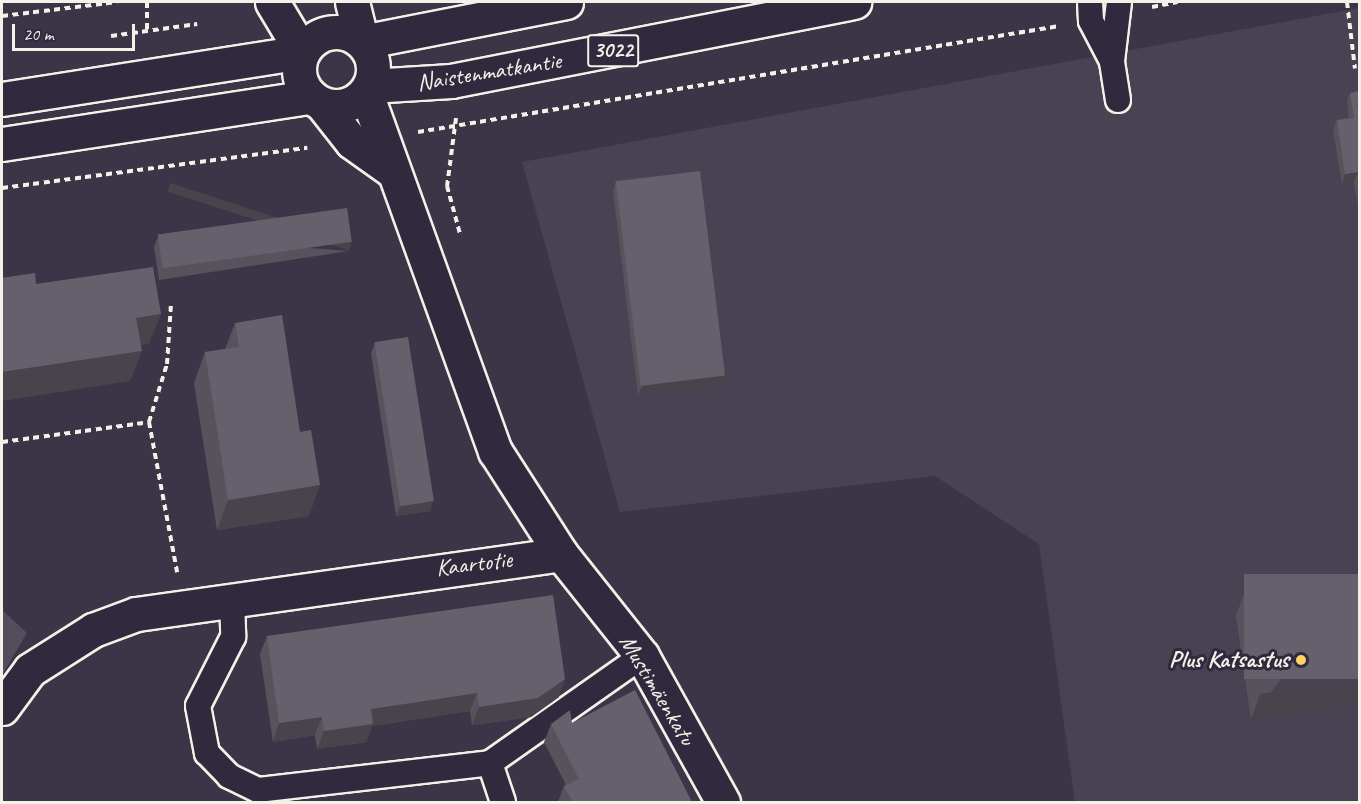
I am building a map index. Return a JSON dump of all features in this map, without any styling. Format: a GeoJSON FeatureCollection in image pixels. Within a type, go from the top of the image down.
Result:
{"type":"FeatureCollection","features":[{"type":"Feature","properties":{"kind":"street"},"geometry":{"type":"LineString","coordinates":[[272,2],[302,52],[298,68],[316,101],[366,139],[390,169],[495,451],[561,554]]}},
{"type":"Feature","properties":{"kind":"street"},"geometry":{"type":"LineString","coordinates":[[352,2],[362,42],[371,54],[366,139]]}},
{"type":"Feature","properties":{"kind":"street"},"geometry":{"type":"LineString","coordinates":[[2,99],[302,52],[325,33],[344,32],[362,42],[566,2]]}},
{"type":"Feature","properties":{"kind":"street","name":"Naistenmatkantie"},"geometry":{"type":"LineString","coordinates":[[368,89],[452,81],[854,2]]}},
{"type":"Feature","properties":{"kind":"street","name":"3022"},"geometry":{"type":"LineString","coordinates":[[2,144],[316,101],[346,105],[368,89]]}},
{"type":"Feature","properties":{"kind":"street","name":"Kaartotie"},"geometry":{"type":"LineString","coordinates":[[2,708],[30,670],[93,630],[136,614],[561,554]]}},
{"type":"Feature","properties":{"kind":"street","name":"Mustimäenkatu"},"geometry":{"type":"LineString","coordinates":[[561,554],[642,656],[723,802]]}},
{"type":"Feature","properties":{"kind":"lane"},"geometry":{"type":"LineString","coordinates":[[1112,61],[1120,8]]}},
{"type":"Feature","properties":{"kind":"lane"},"geometry":{"type":"LineString","coordinates":[[1090,11],[1112,61],[1118,100]]}},
{"type":"Feature","properties":{"kind":"lane"},"geometry":{"type":"LineString","coordinates":[[232,599],[233,637],[198,705],[207,753],[229,777],[258,790],[490,764],[642,656]]}},
{"type":"Feature","properties":{"kind":"lane"},"geometry":{"type":"LineString","coordinates":[[490,764],[504,802]]}},
{"type":"Feature","properties":{"kind":"path"},"geometry":{"type":"LineString","coordinates":[[2,16],[117,2]]}},
{"type":"Feature","properties":{"kind":"path"},"geometry":{"type":"LineString","coordinates":[[147,2],[147,31]]}},
{"type":"Feature","properties":{"kind":"path"},"geometry":{"type":"LineString","coordinates":[[1120,8],[1178,2]]}},
{"type":"Feature","properties":{"kind":"path"},"geometry":{"type":"LineString","coordinates":[[1347,2],[1355,69]]}},
{"type":"Feature","properties":{"kind":"path"},"geometry":{"type":"LineString","coordinates":[[2,188],[366,139],[1090,11]]}},
{"type":"Feature","properties":{"kind":"path"},"geometry":{"type":"LineString","coordinates":[[111,36],[197,24]]}},
{"type":"Feature","properties":{"kind":"path"},"geometry":{"type":"LineString","coordinates":[[171,304],[167,364],[149,422],[177,572]]}},
{"type":"Feature","properties":{"kind":"path"},"geometry":{"type":"LineString","coordinates":[[2,442],[149,422]]}},
{"type":"Feature","properties":{"kind":"shaded area"},"geometry":{"type":"Polygon","coordinates":[[[1359,8],[1359,802],[1075,802],[1039,544],[935,476],[620,512],[522,162],[1359,8]]]}},
{"type":"Feature","properties":{"kind":"shaded area"},"geometry":{"type":"Polygon","coordinates":[[[2,610],[27,633],[2,675],[2,610]]]}},
{"type":"Feature","properties":{"kind":"building"},"geometry":{"type":"Polygon","coordinates":[[[1359,91],[1359,182],[1358,172],[1345,174],[1337,120],[1354,118],[1350,93],[1359,91]]]}},
{"type":"Feature","properties":{"kind":"building"},"geometry":{"type":"Polygon","coordinates":[[[700,171],[725,375],[641,386],[616,181],[700,171]]]}},
{"type":"Feature","properties":{"kind":"building"},"geometry":{"type":"Polygon","coordinates":[[[347,208],[352,242],[163,268],[158,235],[347,208]]]}},
{"type":"Feature","properties":{"kind":"building"},"geometry":{"type":"Polygon","coordinates":[[[153,267],[161,314],[136,318],[142,351],[2,372],[2,278],[35,273],[36,284],[153,267]]]}},
{"type":"Feature","properties":{"kind":"building"},"geometry":{"type":"Polygon","coordinates":[[[282,315],[300,432],[311,430],[320,485],[228,500],[205,352],[239,347],[235,323],[282,315]]]}},
{"type":"Feature","properties":{"kind":"building"},"geometry":{"type":"Polygon","coordinates":[[[408,337],[434,501],[400,506],[374,342],[408,337]]]}},
{"type":"Feature","properties":{"kind":"building","name":"Plus Katsastus"},"geometry":{"type":"Polygon","coordinates":[[[1244,574],[1359,574],[1359,679],[1244,679],[1244,574]]]}},
{"type":"Feature","properties":{"kind":"building"},"geometry":{"type":"Polygon","coordinates":[[[553,595],[565,679],[538,698],[479,707],[477,693],[371,709],[373,724],[324,731],[322,717],[279,723],[267,636],[553,595]]]}},
{"type":"Feature","properties":{"kind":"building"},"geometry":{"type":"Polygon","coordinates":[[[635,690],[692,802],[573,802],[564,786],[579,779],[551,724],[570,710],[572,723],[635,690]]]}},
{"type":"Feature","properties":{"kind":"place","name":"Plus Katsastus"},"geometry":{"type":"Point","coordinates":[1301,660]}}]}
